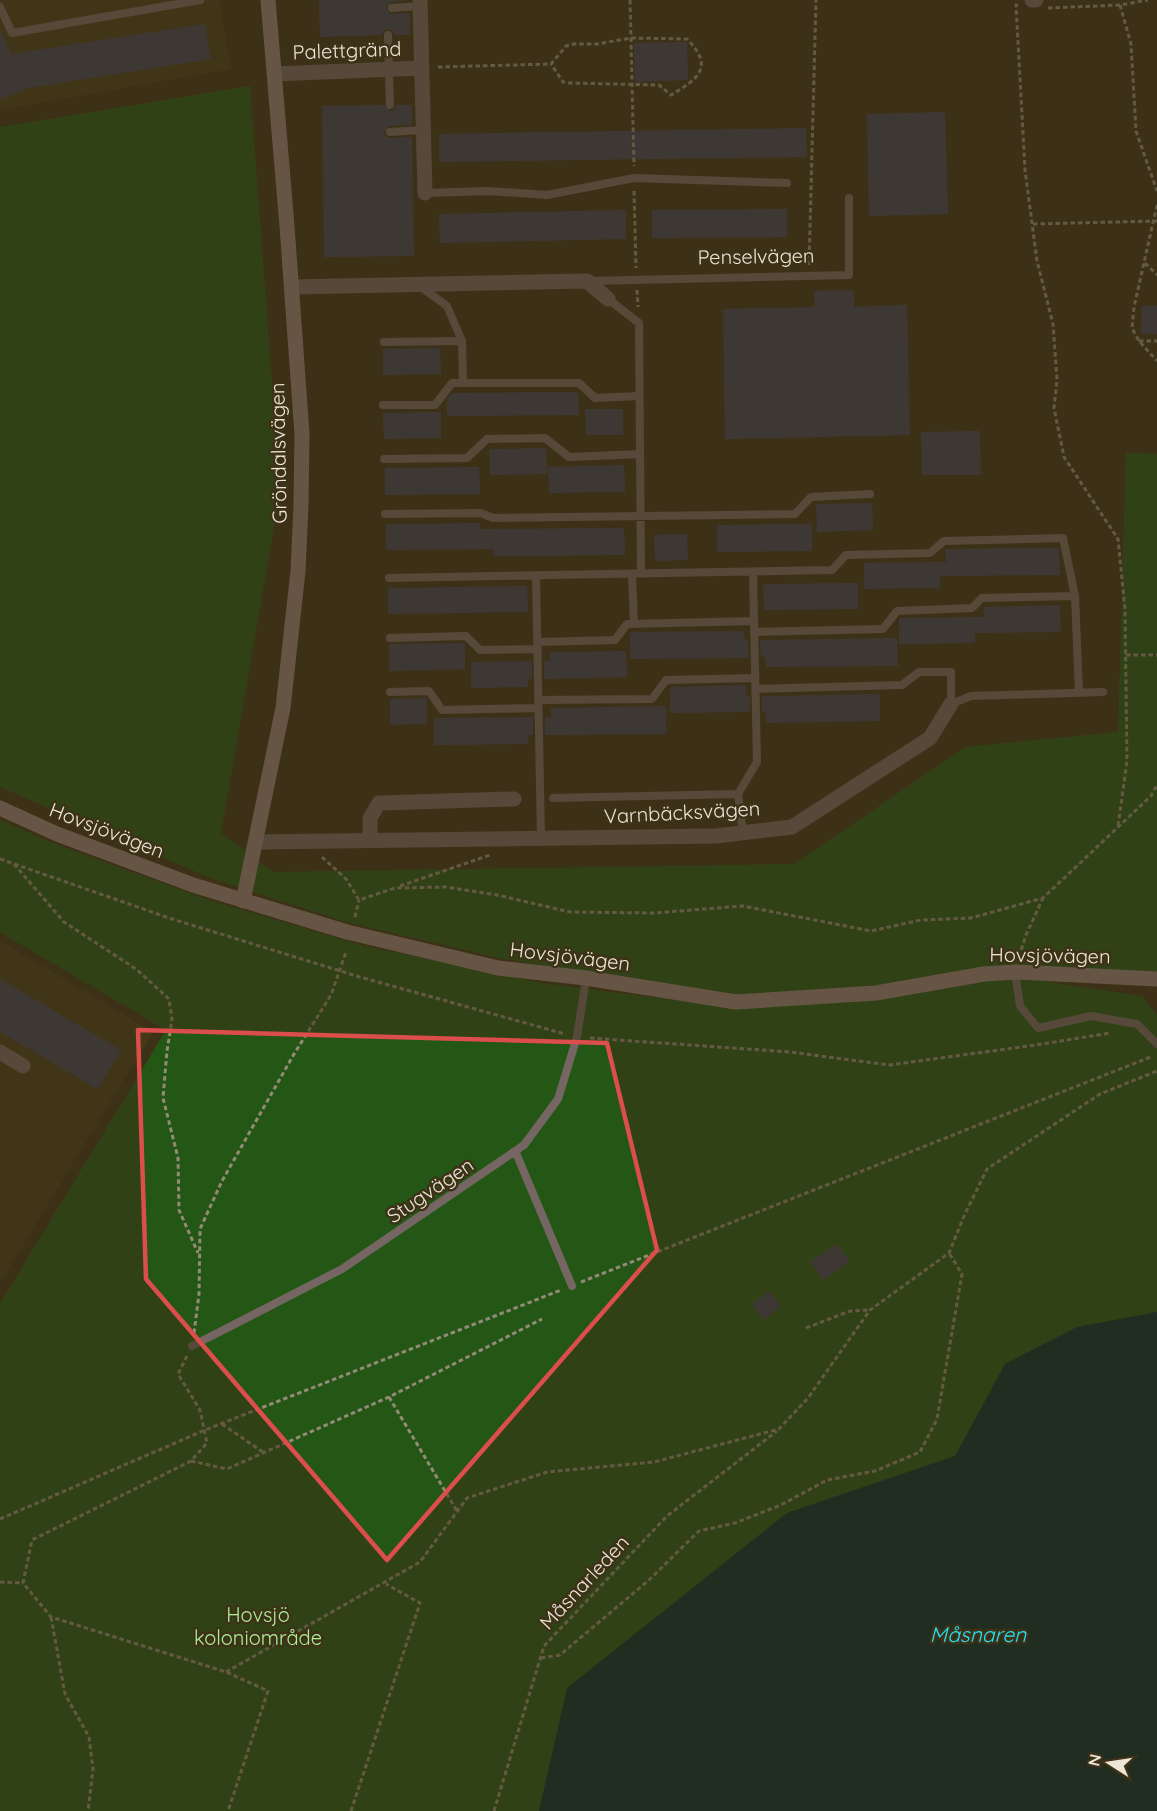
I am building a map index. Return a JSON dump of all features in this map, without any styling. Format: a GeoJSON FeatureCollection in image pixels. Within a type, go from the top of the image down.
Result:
{"type":"FeatureCollection","features":[{"type":"Feature","properties":{"kind":"street","name":"Gröndalsvägen"},"geometry":{"type":"LineString","coordinates":[[243,901],[283,708],[298,571],[302,505],[302,434],[268,0]]}},
{"type":"Feature","properties":{"kind":"street"},"geometry":{"type":"LineString","coordinates":[[420,3],[425,193]]}},
{"type":"Feature","properties":{"kind":"street","name":"Palettgränd"},"geometry":{"type":"LineString","coordinates":[[274,74],[421,68]]}},
{"type":"Feature","properties":{"kind":"street"},"geometry":{"type":"LineString","coordinates":[[587,281],[608,299]]}},
{"type":"Feature","properties":{"kind":"street","name":"Penselvägen"},"geometry":{"type":"LineString","coordinates":[[292,287],[587,281]]}},
{"type":"Feature","properties":{"kind":"street","name":"Varnbäcksvägen"},"geometry":{"type":"LineString","coordinates":[[256,842],[716,836],[792,827],[930,738],[951,704]]}},
{"type":"Feature","properties":{"kind":"street"},"geometry":{"type":"LineString","coordinates":[[370,840],[370,818],[379,803],[514,799]]}},
{"type":"Feature","properties":{"kind":"street","name":"Hovsjövägen"},"geometry":{"type":"LineString","coordinates":[[0,808],[78,842],[193,885],[347,932],[498,968],[585,978],[736,1002],[876,993],[984,974],[1015,972],[1157,979]]}},
{"type":"Feature","properties":{"kind":"street"},"geometry":{"type":"LineString","coordinates":[[0,1052],[23,1066]]}},
{"type":"Feature","properties":{"kind":"lane"},"geometry":{"type":"LineString","coordinates":[[0,7],[12,33],[200,0]]}},
{"type":"Feature","properties":{"kind":"lane"},"geometry":{"type":"LineString","coordinates":[[392,8],[420,3]]}},
{"type":"Feature","properties":{"kind":"lane"},"geometry":{"type":"LineString","coordinates":[[388,35],[390,105]]}},
{"type":"Feature","properties":{"kind":"lane"},"geometry":{"type":"LineString","coordinates":[[390,132],[423,130]]}},
{"type":"Feature","properties":{"kind":"lane"},"geometry":{"type":"LineString","coordinates":[[425,193],[489,191],[547,195],[634,178],[787,183]]}},
{"type":"Feature","properties":{"kind":"lane","name":"Penselvägen"},"geometry":{"type":"LineString","coordinates":[[587,281],[849,275],[849,198]]}},
{"type":"Feature","properties":{"kind":"lane"},"geometry":{"type":"LineString","coordinates":[[418,284],[447,306],[462,341],[463,383]]}},
{"type":"Feature","properties":{"kind":"lane"},"geometry":{"type":"LineString","coordinates":[[608,299],[639,323],[641,574]]}},
{"type":"Feature","properties":{"kind":"lane"},"geometry":{"type":"LineString","coordinates":[[384,342],[462,341]]}},
{"type":"Feature","properties":{"kind":"lane"},"geometry":{"type":"LineString","coordinates":[[383,405],[435,405],[452,383],[579,383],[596,398],[639,396]]}},
{"type":"Feature","properties":{"kind":"lane"},"geometry":{"type":"LineString","coordinates":[[384,459],[467,458],[487,439],[545,438],[569,457],[640,454]]}},
{"type":"Feature","properties":{"kind":"lane"},"geometry":{"type":"LineString","coordinates":[[385,514],[481,513],[493,518],[795,514],[811,497],[870,494]]}},
{"type":"Feature","properties":{"kind":"lane"},"geometry":{"type":"LineString","coordinates":[[390,578],[832,570],[846,555],[930,553],[944,541],[1063,537],[1075,596],[1079,693]]}},
{"type":"Feature","properties":{"kind":"lane"},"geometry":{"type":"LineString","coordinates":[[743,832],[738,794],[757,762],[753,572]]}},
{"type":"Feature","properties":{"kind":"lane"},"geometry":{"type":"LineString","coordinates":[[632,574],[634,624]]}},
{"type":"Feature","properties":{"kind":"lane"},"geometry":{"type":"LineString","coordinates":[[536,576],[541,838]]}},
{"type":"Feature","properties":{"kind":"lane"},"geometry":{"type":"LineString","coordinates":[[754,632],[883,629],[897,611],[972,608],[982,598],[1075,596]]}},
{"type":"Feature","properties":{"kind":"lane"},"geometry":{"type":"LineString","coordinates":[[390,638],[466,636],[480,650],[615,640],[627,624],[754,621]]}},
{"type":"Feature","properties":{"kind":"lane"},"geometry":{"type":"LineString","coordinates":[[756,689],[902,685],[919,672],[951,672],[951,704],[971,696],[1103,692]]}},
{"type":"Feature","properties":{"kind":"lane"},"geometry":{"type":"LineString","coordinates":[[390,692],[429,691],[442,710],[651,699],[666,680],[755,678]]}},
{"type":"Feature","properties":{"kind":"lane"},"geometry":{"type":"LineString","coordinates":[[553,798],[738,794]]}},
{"type":"Feature","properties":{"kind":"lane"},"geometry":{"type":"LineString","coordinates":[[1015,972],[1020,1006],[1038,1028],[1091,1016],[1137,1024],[1157,1044]]}},
{"type":"Feature","properties":{"kind":"lane","name":"Stugvägen"},"geometry":{"type":"LineString","coordinates":[[192,1346],[342,1269],[516,1153],[558,1099],[577,1037],[585,978]]}},
{"type":"Feature","properties":{"kind":"lane"},"geometry":{"type":"LineString","coordinates":[[516,1153],[572,1286]]}},
{"type":"Feature","properties":{"kind":"path"},"geometry":{"type":"LineString","coordinates":[[630,0],[639,323]]}},
{"type":"Feature","properties":{"kind":"path"},"geometry":{"type":"LineString","coordinates":[[808,276],[816,0]]}},
{"type":"Feature","properties":{"kind":"path"},"geometry":{"type":"LineString","coordinates":[[1118,826],[1127,761],[1125,609],[1118,539],[1064,458],[1054,408],[1057,380],[1053,324],[1037,261],[1025,171],[1016,5],[1120,5],[1148,0]]}},
{"type":"Feature","properties":{"kind":"path"},"geometry":{"type":"LineString","coordinates":[[1120,5],[1131,45],[1136,131],[1157,191]]}},
{"type":"Feature","properties":{"kind":"path"},"geometry":{"type":"LineString","coordinates":[[631,38],[687,39],[699,51],[701,65],[695,80],[671,94],[660,86],[569,84],[563,82],[551,64],[556,55],[566,46],[597,44],[631,38]]}},
{"type":"Feature","properties":{"kind":"path"},"geometry":{"type":"LineString","coordinates":[[421,68],[551,64]]}},
{"type":"Feature","properties":{"kind":"path"},"geometry":{"type":"LineString","coordinates":[[1157,205],[1132,328],[1139,341],[1157,361]]}},
{"type":"Feature","properties":{"kind":"path"},"geometry":{"type":"LineString","coordinates":[[1032,224],[1155,221]]}},
{"type":"Feature","properties":{"kind":"path"},"geometry":{"type":"LineString","coordinates":[[1145,263],[1157,275]]}},
{"type":"Feature","properties":{"kind":"path"},"geometry":{"type":"LineString","coordinates":[[1139,341],[1157,341]]}},
{"type":"Feature","properties":{"kind":"path"},"geometry":{"type":"LineString","coordinates":[[1125,655],[1157,655]]}},
{"type":"Feature","properties":{"kind":"path"},"geometry":{"type":"LineString","coordinates":[[1015,972],[1026,935],[1043,898],[1151,796],[1157,785]]}},
{"type":"Feature","properties":{"kind":"path"},"geometry":{"type":"LineString","coordinates":[[311,841],[326,863],[346,879],[359,900],[355,917]]}},
{"type":"Feature","properties":{"kind":"path"},"geometry":{"type":"LineString","coordinates":[[359,900],[496,853]]}},
{"type":"Feature","properties":{"kind":"path"},"geometry":{"type":"LineString","coordinates":[[14,864],[64,922],[136,969],[169,999],[172,1020],[163,1098],[178,1158],[178,1210],[199,1255]]}},
{"type":"Feature","properties":{"kind":"path"},"geometry":{"type":"LineString","coordinates":[[395,888],[446,887],[497,895],[570,912],[654,913],[743,906],[871,931],[921,920],[971,918],[1043,898]]}},
{"type":"Feature","properties":{"kind":"path"},"geometry":{"type":"LineString","coordinates":[[23,1583],[32,1540],[191,1461],[207,1443],[200,1410],[178,1374],[192,1346],[199,1294],[200,1229],[222,1181],[331,994],[346,952]]}},
{"type":"Feature","properties":{"kind":"path"},"geometry":{"type":"LineString","coordinates":[[806,1328],[850,1311],[870,1310],[949,1254],[987,1168],[1100,1094],[1157,1071]]}},
{"type":"Feature","properties":{"kind":"path"},"geometry":{"type":"LineString","coordinates":[[540,1658],[560,1655],[649,1580],[699,1531],[735,1523],[781,1505],[827,1480],[875,1471],[920,1452],[937,1419],[962,1274],[949,1254]]}},
{"type":"Feature","properties":{"kind":"path","name":"Måsnarleden"},"geometry":{"type":"LineString","coordinates":[[494,1811],[544,1646],[667,1516],[779,1429],[808,1398],[870,1310]]}},
{"type":"Feature","properties":{"kind":"path"},"geometry":{"type":"LineString","coordinates":[[191,1461],[227,1469],[389,1397],[542,1319]]}},
{"type":"Feature","properties":{"kind":"path"},"geometry":{"type":"LineString","coordinates":[[389,1397],[457,1511]]}},
{"type":"Feature","properties":{"kind":"path"},"geometry":{"type":"LineString","coordinates":[[222,1424],[264,1452]]}},
{"type":"Feature","properties":{"kind":"path"},"geometry":{"type":"LineString","coordinates":[[226,1672],[385,1584],[420,1562],[467,1498],[547,1472],[654,1462],[779,1429]]}},
{"type":"Feature","properties":{"kind":"path"},"geometry":{"type":"LineString","coordinates":[[0,1582],[23,1583],[51,1617],[65,1694],[90,1737],[93,1770],[88,1811]]}},
{"type":"Feature","properties":{"kind":"path"},"geometry":{"type":"LineString","coordinates":[[351,1811],[420,1602],[385,1584]]}},
{"type":"Feature","properties":{"kind":"path"},"geometry":{"type":"LineString","coordinates":[[51,1617],[226,1672],[268,1691],[228,1811]]}},
{"type":"Feature","properties":{"kind":"highlighted area"},"geometry":{"type":"Polygon","coordinates":[[[138,1030],[607,1043],[657,1250],[387,1560],[146,1279],[138,1030]]]}},
{"type":"Feature","properties":{"kind":"shaded area"},"geometry":{"type":"Polygon","coordinates":[[[0,0],[219,0],[231,69],[0,110],[0,0]]]}},
{"type":"Feature","properties":{"kind":"shaded area"},"geometry":{"type":"Polygon","coordinates":[[[0,941],[153,1032],[0,1283],[0,941]]]}},
{"type":"Feature","properties":{"kind":"green space"},"geometry":{"type":"Polygon","coordinates":[[[250,86],[280,492],[221,833],[273,872],[794,864],[966,747],[1118,732],[1126,453],[1157,454],[1157,974],[1030,970],[876,986],[726,996],[499,958],[347,922],[213,879],[0,787],[0,127],[250,86]]]}},
{"type":"Feature","properties":{"kind":"green space","name":"Hovsjö koloniområde"},"geometry":{"type":"Polygon","coordinates":[[[0,820],[50,842],[206,899],[360,945],[541,983],[720,1006],[858,1002],[987,978],[1015,977],[1142,996],[1157,1015],[1157,1312],[1077,1327],[1006,1364],[955,1456],[787,1513],[568,1688],[539,1811],[0,1811],[0,1304],[166,1030],[0,932],[0,820]]]}},
{"type":"Feature","properties":{"kind":"water","name":"Måsnaren"},"geometry":{"type":"Polygon","coordinates":[[[1157,1312],[1157,1811],[539,1811],[567,1688],[787,1513],[955,1456],[1005,1364],[1077,1327],[1157,1312]]]}},
{"type":"Feature","properties":{"kind":"building"},"geometry":{"type":"Polygon","coordinates":[[[319,0],[409,0],[391,2],[386,8],[390,14],[410,13],[410,35],[394,35],[393,31],[388,29],[384,30],[382,35],[320,37],[319,0]]]}},
{"type":"Feature","properties":{"kind":"building"},"geometry":{"type":"Polygon","coordinates":[[[205,24],[211,59],[28,88],[0,100],[0,29],[11,54],[205,24]]]}},
{"type":"Feature","properties":{"kind":"building"},"geometry":{"type":"Polygon","coordinates":[[[687,42],[688,80],[635,82],[634,43],[687,42]]]}},
{"type":"Feature","properties":{"kind":"building"},"geometry":{"type":"Polygon","coordinates":[[[384,105],[390,111],[394,110],[396,105],[412,105],[412,125],[389,126],[384,132],[385,136],[390,138],[412,137],[414,256],[324,257],[322,106],[384,105]]]}},
{"type":"Feature","properties":{"kind":"building"},"geometry":{"type":"Polygon","coordinates":[[[945,112],[948,214],[869,216],[867,114],[945,112]]]}},
{"type":"Feature","properties":{"kind":"building"},"geometry":{"type":"Polygon","coordinates":[[[806,128],[807,157],[439,162],[439,134],[806,128]]]}},
{"type":"Feature","properties":{"kind":"building"},"geometry":{"type":"Polygon","coordinates":[[[787,209],[787,237],[652,238],[652,210],[787,209]]]}},
{"type":"Feature","properties":{"kind":"building"},"geometry":{"type":"Polygon","coordinates":[[[626,210],[626,239],[440,243],[439,214],[626,210]]]}},
{"type":"Feature","properties":{"kind":"building"},"geometry":{"type":"Polygon","coordinates":[[[854,290],[854,307],[907,305],[910,435],[725,439],[723,309],[815,307],[814,291],[854,290]]]}},
{"type":"Feature","properties":{"kind":"building"},"geometry":{"type":"Polygon","coordinates":[[[1142,306],[1157,306],[1157,334],[1141,333],[1142,306]]]}},
{"type":"Feature","properties":{"kind":"building"},"geometry":{"type":"Polygon","coordinates":[[[440,348],[441,374],[383,375],[383,349],[440,348]]]}},
{"type":"Feature","properties":{"kind":"building"},"geometry":{"type":"Polygon","coordinates":[[[578,392],[579,415],[447,416],[447,400],[452,393],[578,392]]]}},
{"type":"Feature","properties":{"kind":"building"},"geometry":{"type":"Polygon","coordinates":[[[585,409],[623,409],[623,435],[586,435],[585,409]]]}},
{"type":"Feature","properties":{"kind":"building"},"geometry":{"type":"Polygon","coordinates":[[[441,412],[441,438],[384,439],[383,413],[441,412]]]}},
{"type":"Feature","properties":{"kind":"building"},"geometry":{"type":"Polygon","coordinates":[[[980,431],[981,475],[922,475],[921,432],[980,431]]]}},
{"type":"Feature","properties":{"kind":"building"},"geometry":{"type":"Polygon","coordinates":[[[546,448],[547,474],[490,475],[489,449],[546,448]]]}},
{"type":"Feature","properties":{"kind":"building"},"geometry":{"type":"Polygon","coordinates":[[[624,465],[625,492],[549,493],[548,467],[624,465]]]}},
{"type":"Feature","properties":{"kind":"building"},"geometry":{"type":"Polygon","coordinates":[[[479,467],[480,494],[385,495],[385,468],[479,467]]]}},
{"type":"Feature","properties":{"kind":"building"},"geometry":{"type":"Polygon","coordinates":[[[872,503],[873,530],[817,532],[816,504],[872,503]]]}},
{"type":"Feature","properties":{"kind":"building"},"geometry":{"type":"Polygon","coordinates":[[[480,523],[480,529],[624,528],[625,555],[493,556],[493,549],[386,550],[386,524],[480,523]]]}},
{"type":"Feature","properties":{"kind":"building"},"geometry":{"type":"Polygon","coordinates":[[[812,524],[812,551],[717,552],[717,525],[812,524]]]}},
{"type":"Feature","properties":{"kind":"building"},"geometry":{"type":"Polygon","coordinates":[[[687,534],[688,560],[655,561],[654,535],[687,534]]]}},
{"type":"Feature","properties":{"kind":"building"},"geometry":{"type":"Polygon","coordinates":[[[1059,548],[1060,575],[940,576],[940,588],[864,589],[864,563],[946,562],[945,549],[1059,548]]]}},
{"type":"Feature","properties":{"kind":"building"},"geometry":{"type":"Polygon","coordinates":[[[858,583],[858,609],[764,610],[763,584],[858,583]]]}},
{"type":"Feature","properties":{"kind":"building"},"geometry":{"type":"Polygon","coordinates":[[[527,586],[528,612],[388,614],[388,588],[527,586]]]}},
{"type":"Feature","properties":{"kind":"building"},"geometry":{"type":"Polygon","coordinates":[[[1060,605],[1061,632],[975,633],[975,643],[899,644],[899,618],[984,617],[984,607],[1060,605]]]}},
{"type":"Feature","properties":{"kind":"building"},"geometry":{"type":"Polygon","coordinates":[[[744,631],[745,640],[748,640],[749,658],[630,659],[630,632],[744,631]]]}},
{"type":"Feature","properties":{"kind":"building"},"geometry":{"type":"Polygon","coordinates":[[[897,638],[898,666],[766,667],[765,657],[761,657],[760,640],[897,638]]]}},
{"type":"Feature","properties":{"kind":"building"},"geometry":{"type":"Polygon","coordinates":[[[465,643],[465,669],[389,671],[389,644],[465,643]]]}},
{"type":"Feature","properties":{"kind":"building"},"geometry":{"type":"Polygon","coordinates":[[[626,651],[627,677],[544,679],[544,661],[550,661],[550,652],[626,651]]]}},
{"type":"Feature","properties":{"kind":"building"},"geometry":{"type":"Polygon","coordinates":[[[532,661],[532,679],[528,679],[528,687],[471,688],[471,662],[532,661]]]}},
{"type":"Feature","properties":{"kind":"building"},"geometry":{"type":"Polygon","coordinates":[[[746,685],[746,696],[750,696],[750,712],[670,713],[670,687],[746,685]]]}},
{"type":"Feature","properties":{"kind":"building"},"geometry":{"type":"Polygon","coordinates":[[[880,694],[880,721],[766,723],[766,712],[762,712],[762,696],[880,694]]]}},
{"type":"Feature","properties":{"kind":"building"},"geometry":{"type":"Polygon","coordinates":[[[427,698],[427,724],[390,725],[390,699],[427,698]]]}},
{"type":"Feature","properties":{"kind":"building"},"geometry":{"type":"Polygon","coordinates":[[[666,706],[666,734],[545,735],[545,717],[551,717],[551,708],[666,706]]]}},
{"type":"Feature","properties":{"kind":"building"},"geometry":{"type":"Polygon","coordinates":[[[533,717],[533,735],[528,735],[529,744],[434,745],[434,718],[533,717]]]}},
{"type":"Feature","properties":{"kind":"building"},"geometry":{"type":"Polygon","coordinates":[[[0,979],[121,1050],[98,1089],[0,1032],[0,979]]]}},
{"type":"Feature","properties":{"kind":"building"},"geometry":{"type":"Polygon","coordinates":[[[837,1244],[850,1262],[823,1280],[810,1262],[837,1244]]]}},
{"type":"Feature","properties":{"kind":"building"},"geometry":{"type":"Polygon","coordinates":[[[769,1291],[781,1306],[764,1320],[752,1304],[769,1291]]]}}]}
